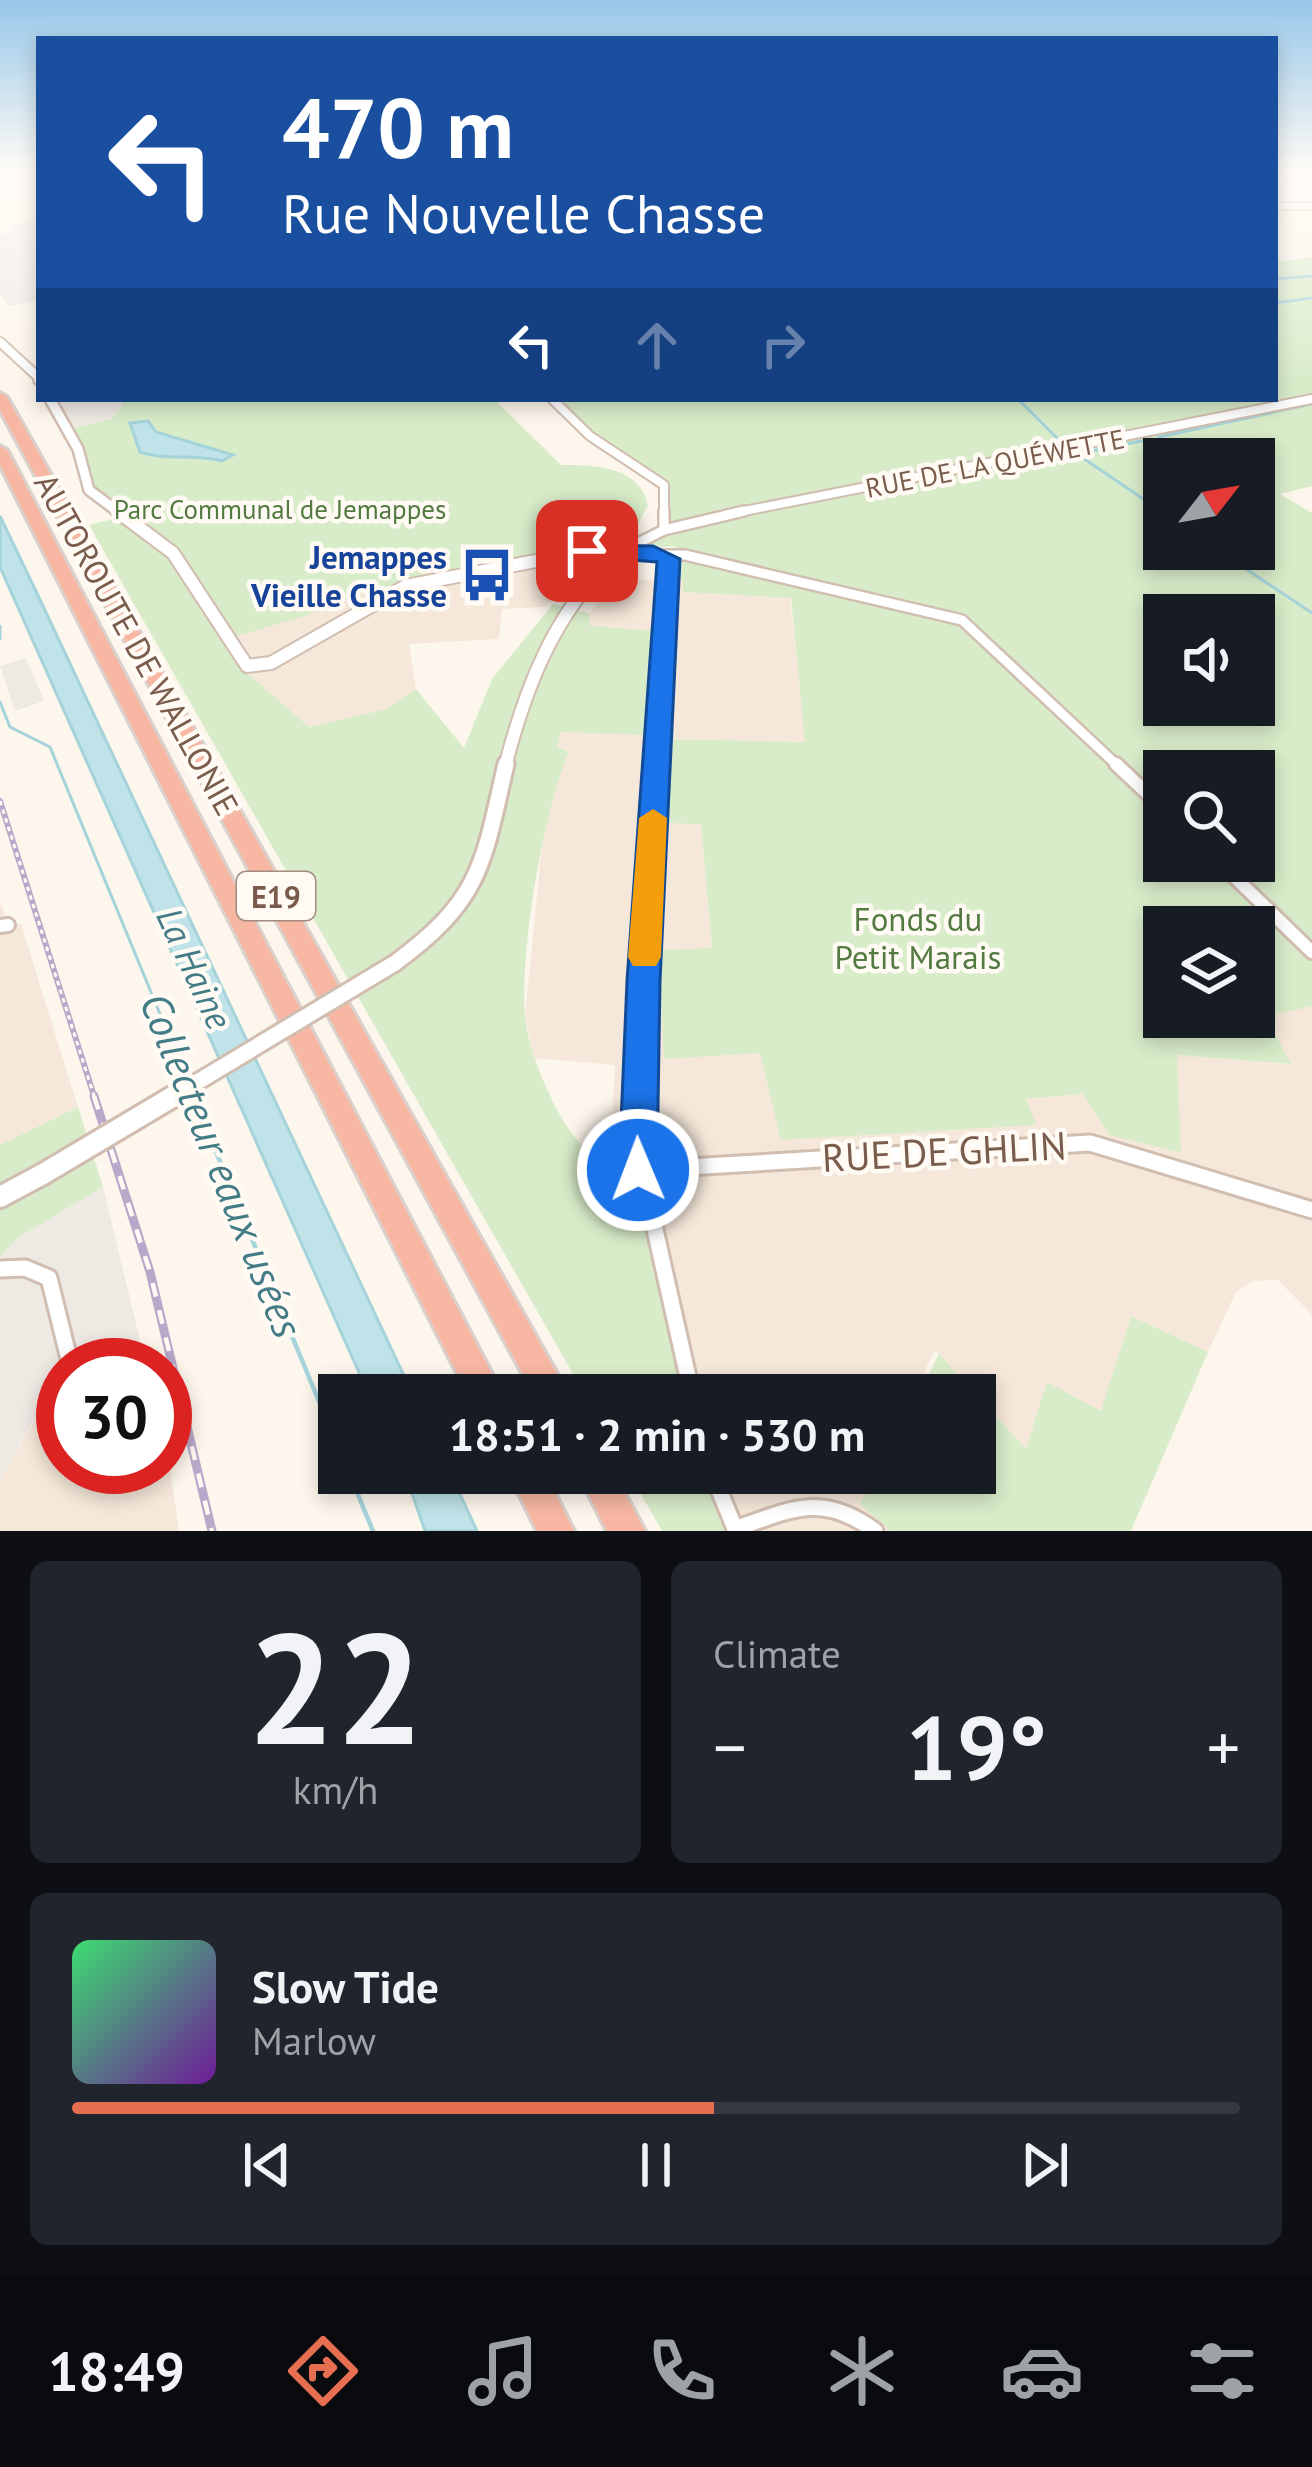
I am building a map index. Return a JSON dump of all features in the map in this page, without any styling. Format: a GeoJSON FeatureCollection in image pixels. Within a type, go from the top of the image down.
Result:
{"type":"FeatureCollection","features":[{"type":"Feature","properties":{"kind":"highway","name":"AUTOROUTE DE WALLONIE"},"geometry":{"type":"LineString","coordinates":[[0,398],[540,1374]]}},
{"type":"Feature","properties":{"kind":"highway","name":"AUTOROUTE DE WALLONIE"},"geometry":{"type":"LineString","coordinates":[[0,450],[475,1374]]}},
{"type":"Feature","properties":{"kind":"highway"},"geometry":{"type":"LineString","coordinates":[[537,1494],[556,1531]]}},
{"type":"Feature","properties":{"kind":"highway"},"geometry":{"type":"LineString","coordinates":[[607,1494],[627,1531]]}},
{"type":"Feature","properties":{"kind":"street"},"geometry":{"type":"LineString","coordinates":[[0,342],[36,375]]}},
{"type":"Feature","properties":{"kind":"street","name":"RUE DE LA QUÉWETTE"},"geometry":{"type":"LineString","coordinates":[[614,555],[678,526],[1312,399]]}},
{"type":"Feature","properties":{"kind":"street"},"geometry":{"type":"LineString","coordinates":[[52,402],[78,448],[88,490],[173,553],[198,585],[241,662],[254,667],[271,663],[406,586],[587,551],[685,555],[962,620],[1143,789]]}},
{"type":"Feature","properties":{"kind":"street"},"geometry":{"type":"LineString","coordinates":[[554,402],[590,436],[664,485],[664,530]]}},
{"type":"Feature","properties":{"kind":"street"},"geometry":{"type":"LineString","coordinates":[[0,1197],[394,963],[440,927],[475,884],[514,728],[542,644],[583,586],[614,555]]}},
{"type":"Feature","properties":{"kind":"street"},"geometry":{"type":"LineString","coordinates":[[664,555],[669,559],[643,981],[638,1170],[687,1374]]}},
{"type":"Feature","properties":{"kind":"street"},"geometry":{"type":"LineString","coordinates":[[1240,882],[1312,952]]}},
{"type":"Feature","properties":{"kind":"street","name":"RUE DE GHLIN"},"geometry":{"type":"LineString","coordinates":[[638,1170],[1076,1142],[1312,1210]]}},
{"type":"Feature","properties":{"kind":"street"},"geometry":{"type":"LineString","coordinates":[[0,1269],[25,1268],[49,1278],[64,1338]]}},
{"type":"Feature","properties":{"kind":"street"},"geometry":{"type":"LineString","coordinates":[[721,1494],[736,1530],[815,1502],[859,1518],[875,1531]]}},
{"type":"Feature","properties":{"kind":"shaded area"},"geometry":{"type":"Polygon","coordinates":[[[0,242],[36,242],[36,301],[9,306],[0,293],[0,242]]]}},
{"type":"Feature","properties":{"kind":"shaded area"},"geometry":{"type":"Polygon","coordinates":[[[60,402],[121,402],[112,419],[73,428],[60,402]]]}},
{"type":"Feature","properties":{"kind":"shaded area"},"geometry":{"type":"Polygon","coordinates":[[[587,551],[595,567],[575,578],[544,607],[502,609],[499,639],[409,644],[416,689],[387,709],[309,727],[247,673],[229,638],[308,615],[370,589],[391,592],[587,551]]]}},
{"type":"Feature","properties":{"kind":"shaded area"},"geometry":{"type":"Polygon","coordinates":[[[683,579],[683,592],[790,598],[806,742],[666,739],[666,822],[701,823],[712,949],[761,1053],[1035,1125],[1026,1099],[1084,1094],[1180,1153],[1176,1055],[1290,1064],[1275,1034],[1275,1014],[1312,1006],[1312,1315],[1278,1280],[1253,1281],[1236,1292],[1208,1352],[1131,1316],[1101,1412],[1027,1450],[996,1416],[996,1374],[957,1374],[935,1350],[923,1374],[688,1374],[638,1171],[610,1160],[615,1065],[534,1058],[525,1016],[541,854],[554,786],[569,752],[558,747],[560,731],[650,734],[589,626],[589,613],[620,580],[683,579]]]}},
{"type":"Feature","properties":{"kind":"shaded area"},"geometry":{"type":"Polygon","coordinates":[[[26,658],[44,701],[15,711],[0,666],[26,658]]]}},
{"type":"Feature","properties":{"kind":"shaded area"},"geometry":{"type":"Polygon","coordinates":[[[0,901],[8,924],[21,924],[78,1107],[0,1145],[0,901]]]}},
{"type":"Feature","properties":{"kind":"shaded area"},"geometry":{"type":"Polygon","coordinates":[[[103,1187],[139,1338],[36,1338],[36,1416],[0,1480],[0,1257],[16,1239],[103,1187]]]}},
{"type":"Feature","properties":{"kind":"shaded area"},"geometry":{"type":"Polygon","coordinates":[[[36,1418],[36,1494],[174,1494],[179,1531],[0,1531],[0,1480],[36,1418]]]}},
{"type":"Feature","properties":{"kind":"shaded area"},"geometry":{"type":"Polygon","coordinates":[[[721,1494],[865,1494],[860,1504],[891,1531],[736,1531],[721,1494]]]}},
{"type":"Feature","properties":{"kind":"green space","name":"Fonds du Petit Marais"},"geometry":{"type":"Polygon","coordinates":[[[1312,257],[1312,486],[1280,494],[1312,513],[1312,1006],[1275,1015],[1275,906],[1143,906],[1143,1038],[1275,1038],[1275,1034],[1291,1064],[1177,1055],[1181,1153],[1109,1135],[1083,1094],[1026,1099],[1036,1125],[781,1140],[760,1053],[664,1059],[659,950],[712,948],[701,824],[666,823],[665,739],[805,742],[791,598],[683,592],[683,579],[676,579],[675,546],[645,549],[646,543],[664,536],[667,491],[590,436],[555,402],[1278,402],[1278,262],[1312,257]]]}},
{"type":"Feature","properties":{"kind":"green space","name":"Parc Communal de Jemappes"},"geometry":{"type":"Polygon","coordinates":[[[121,402],[497,402],[561,465],[614,470],[636,482],[643,492],[648,505],[638,524],[616,541],[391,592],[370,589],[308,615],[228,639],[247,673],[309,727],[387,709],[416,689],[464,748],[492,679],[553,604],[589,613],[590,626],[656,631],[650,735],[560,732],[558,747],[569,752],[550,809],[535,882],[525,1016],[544,1083],[571,1132],[592,1152],[638,1170],[687,1374],[573,1374],[89,525],[125,516],[91,490],[69,429],[112,419],[121,402]]]}},
{"type":"Feature","properties":{"kind":"green space"},"geometry":{"type":"Polygon","coordinates":[[[78,1107],[103,1187],[16,1239],[0,1257],[0,1145],[78,1107]]]}},
{"type":"Feature","properties":{"kind":"green space"},"geometry":{"type":"Polygon","coordinates":[[[1131,1316],[1208,1352],[1131,1531],[891,1531],[860,1504],[865,1494],[996,1494],[996,1416],[1026,1449],[1047,1382],[1101,1411],[1131,1316]]]}},
{"type":"Feature","properties":{"kind":"green space"},"geometry":{"type":"Polygon","coordinates":[[[939,1354],[957,1374],[929,1374],[939,1354]]]}},
{"type":"Feature","properties":{"kind":"green space"},"geometry":{"type":"Polygon","coordinates":[[[641,1494],[721,1494],[736,1531],[662,1531],[641,1494]]]}},
{"type":"Feature","properties":{"kind":"water"},"geometry":{"type":"Polygon","coordinates":[[[148,421],[156,432],[233,455],[222,461],[140,452],[130,423],[148,421]]]}},
{"type":"Feature","properties":{"kind":"water","name":"La Haine"},"geometry":{"type":"Polygon","coordinates":[[[0,516],[403,1374],[360,1374],[0,567],[0,516]]]}},
{"type":"Feature","properties":{"kind":"water"},"geometry":{"type":"Polygon","coordinates":[[[412,1494],[460,1494],[477,1531],[425,1531],[412,1494]]]}},
{"type":"Feature","properties":{"kind":"waterway"},"geometry":{"type":"LineString","coordinates":[[1278,279],[1312,276]]}},
{"type":"Feature","properties":{"kind":"waterway"},"geometry":{"type":"LineString","coordinates":[[1278,303],[1312,298]]}},
{"type":"Feature","properties":{"kind":"waterway"},"geometry":{"type":"LineString","coordinates":[[1021,402],[1063,444]]}},
{"type":"Feature","properties":{"kind":"waterway"},"geometry":{"type":"LineString","coordinates":[[1159,437],[1312,404]]}},
{"type":"Feature","properties":{"kind":"waterway"},"geometry":{"type":"LineString","coordinates":[[1077,454],[1143,441]]}},
{"type":"Feature","properties":{"kind":"waterway"},"geometry":{"type":"LineString","coordinates":[[1074,452],[1143,499]]}},
{"type":"Feature","properties":{"kind":"waterway"},"geometry":{"type":"LineString","coordinates":[[1248,570],[1312,613]]}},
{"type":"Feature","properties":{"kind":"waterway","name":"Collecteur eaux usées"},"geometry":{"type":"LineString","coordinates":[[0,626],[0,639]]}},
{"type":"Feature","properties":{"kind":"waterway","name":"Collecteur eaux usées"},"geometry":{"type":"LineString","coordinates":[[0,702],[10,727],[50,747],[188,1082]]}},
{"type":"Feature","properties":{"kind":"waterway","name":"Collecteur eaux usées"},"geometry":{"type":"LineString","coordinates":[[191,1091],[194,1099]]}},
{"type":"Feature","properties":{"kind":"waterway","name":"Collecteur eaux usées"},"geometry":{"type":"LineString","coordinates":[[193,1096],[318,1399]]}},
{"type":"Feature","properties":{"kind":"waterway","name":"Collecteur eaux usées"},"geometry":{"type":"LineString","coordinates":[[358,1494],[373,1531]]}},
{"type":"Feature","properties":{"kind":"railway"},"geometry":{"type":"LineString","coordinates":[[0,801],[95,1099]]}},
{"type":"Feature","properties":{"kind":"railway"},"geometry":{"type":"LineString","coordinates":[[94,1096],[150,1272],[212,1531]]}},
{"type":"Feature","properties":{"kind":"slow traffic"},"geometry":{"type":"LineString","coordinates":[[645,957],[653,818]]}},
{"type":"Feature","properties":{"kind":"place","name":"Jemappes Vieille Chasse"},"geometry":{"type":"Point","coordinates":[487,575]}},
{"type":"Feature","properties":{"kind":"route"},"geometry":{"type":"LineString","coordinates":[[587,551],[653,553],[669,559],[643,981],[638,1170]]}}]}
